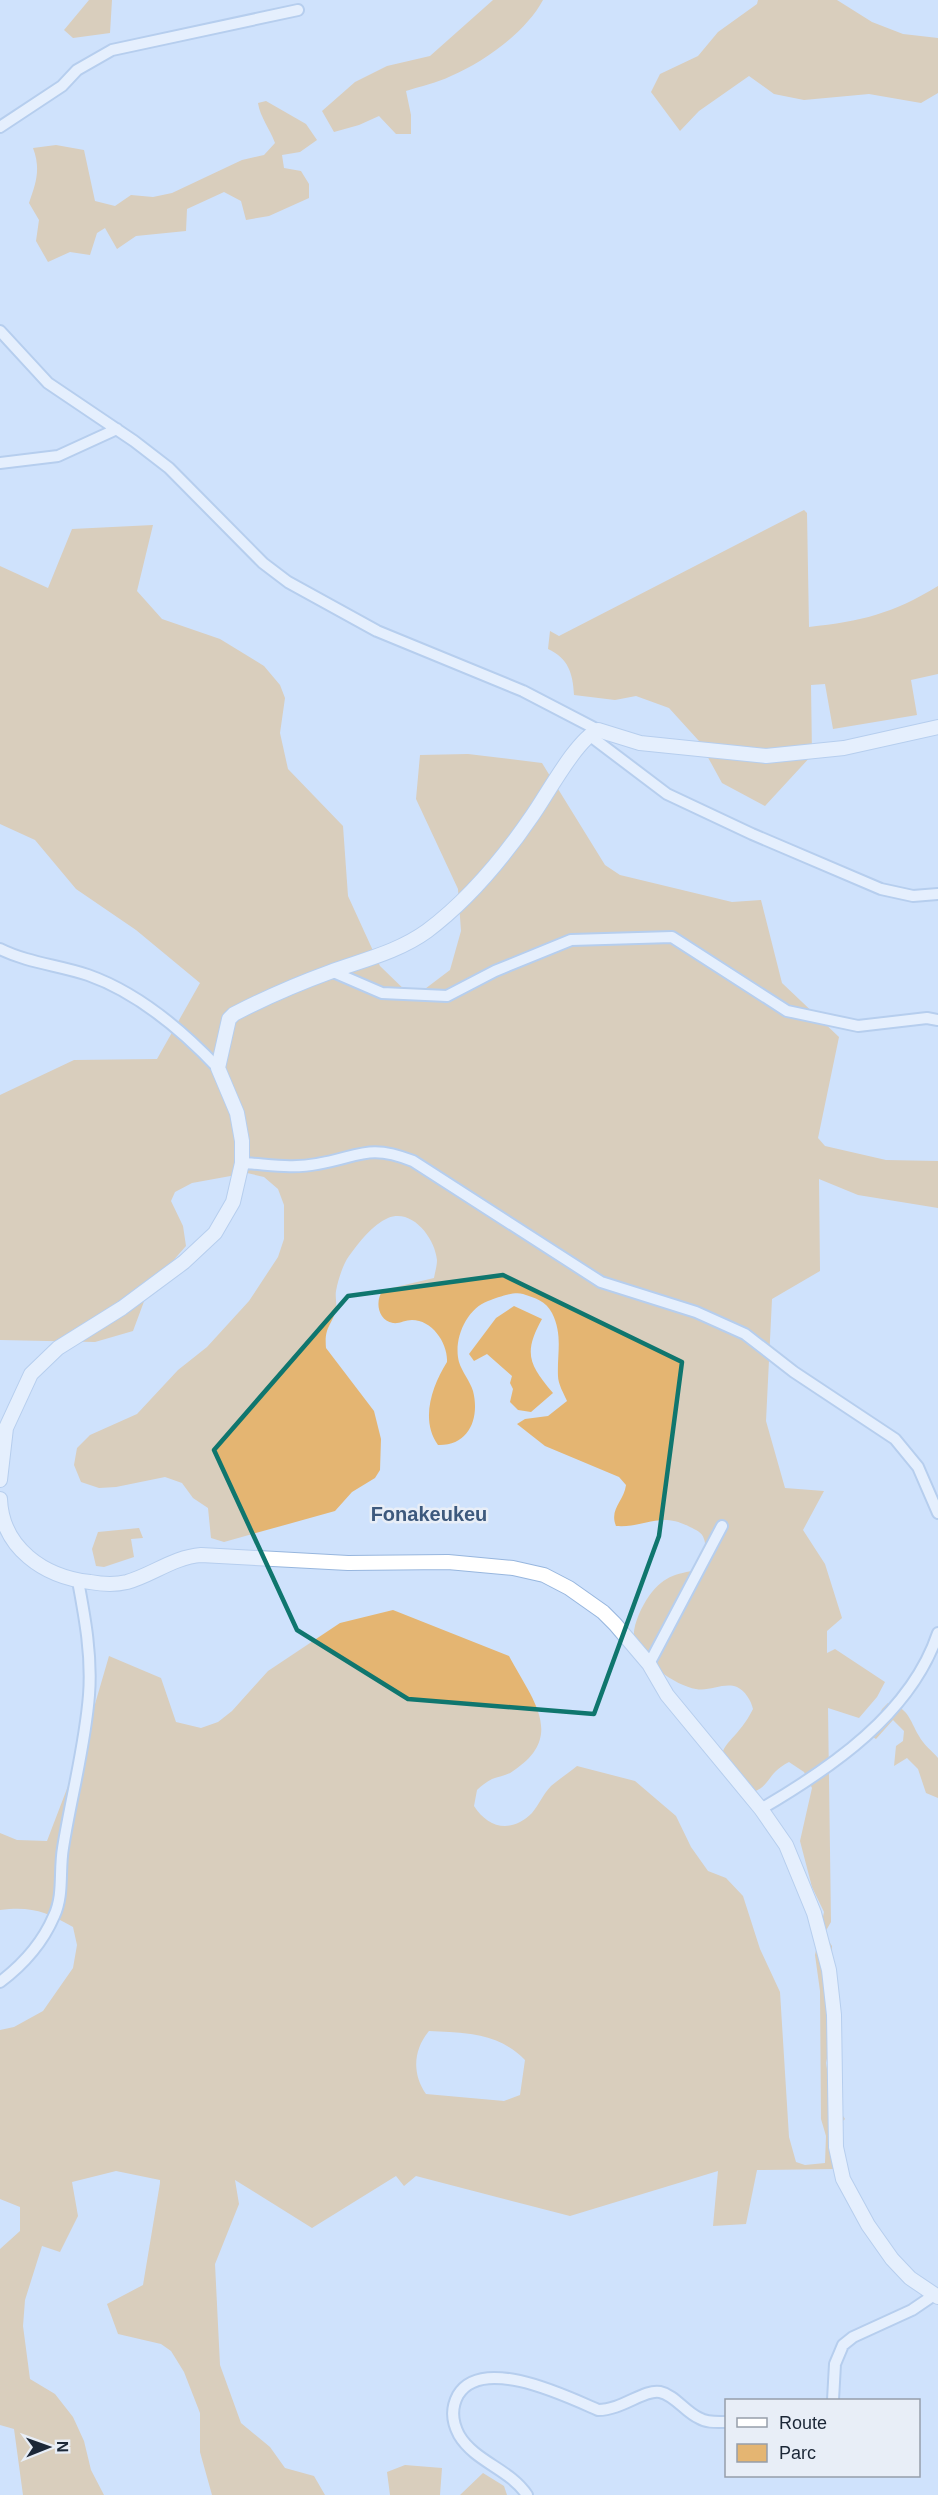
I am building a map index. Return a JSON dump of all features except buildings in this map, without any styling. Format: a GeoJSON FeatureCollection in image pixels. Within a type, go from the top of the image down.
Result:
{"type":"FeatureCollection","features":[{"type":"Feature","properties":{"kind":"street"},"geometry":{"type":"LineString","coordinates":[[0,127],[62,86],[77,70],[112,50],[298,10]]}},
{"type":"Feature","properties":{"kind":"street"},"geometry":{"type":"LineString","coordinates":[[0,331],[48,383],[117,429],[183,481],[263,563],[288,582],[377,631],[524,691],[594,732],[667,794],[752,834],[881,889],[913,896],[938,894]]}},
{"type":"Feature","properties":{"kind":"street"},"geometry":{"type":"LineString","coordinates":[[0,463],[58,456],[117,429]]}},
{"type":"Feature","properties":{"kind":"street"},"geometry":{"type":"LineString","coordinates":[[594,732],[640,743],[766,756],[844,748],[938,727]]}},
{"type":"Feature","properties":{"kind":"street"},"geometry":{"type":"LineString","coordinates":[[218,1068],[229,1019],[234,1014],[272,994],[408,943],[427,931],[462,899],[510,845],[594,732]]}},
{"type":"Feature","properties":{"kind":"street"},"geometry":{"type":"LineString","coordinates":[[331,971],[382,993],[447,996],[495,970],[571,940],[672,938],[788,1011],[858,1026],[927,1018],[938,1020]]}},
{"type":"Feature","properties":{"kind":"street"},"geometry":{"type":"LineString","coordinates":[[0,950],[88,975],[129,994],[151,1008],[218,1068],[237,1113],[242,1141],[242,1163],[233,1202],[215,1233],[184,1262],[122,1308],[58,1348],[31,1374],[8,1421],[0,1480]]}},
{"type":"Feature","properties":{"kind":"street"},"geometry":{"type":"LineString","coordinates":[[242,1163],[293,1166],[317,1164],[363,1152],[380,1151],[413,1161],[601,1282],[696,1312],[745,1334],[794,1372],[895,1439],[918,1467],[938,1513]]}},
{"type":"Feature","properties":{"kind":"street"},"geometry":{"type":"LineString","coordinates":[[0,1499],[3,1520],[22,1552],[48,1571],[78,1581],[126,1582],[184,1558],[201,1555],[348,1563],[448,1562],[513,1568],[544,1575],[586,1600],[615,1624],[649,1664],[668,1695],[761,1809],[786,1845],[804,1884],[829,1970],[834,2015],[836,2147],[843,2180],[868,2225],[892,2259],[910,2278],[936,2296],[843,2344],[835,2364],[833,2399]]}},
{"type":"Feature","properties":{"kind":"street"},"geometry":{"type":"LineString","coordinates":[[649,1664],[722,1526]]}},
{"type":"Feature","properties":{"kind":"street"},"geometry":{"type":"LineString","coordinates":[[0,1982],[27,1960],[48,1929],[59,1904],[60,1863],[75,1792],[89,1692],[88,1646],[78,1581]]}},
{"type":"Feature","properties":{"kind":"street"},"geometry":{"type":"LineString","coordinates":[[761,1809],[843,1756],[888,1713],[922,1669],[938,1633]]}},
{"type":"Feature","properties":{"kind":"street"},"geometry":{"type":"LineString","coordinates":[[536,2495],[470,2448],[455,2424],[453,2414],[455,2400],[461,2391],[480,2378],[510,2378],[598,2410],[612,2410],[649,2391],[658,2391],[698,2418],[710,2422],[725,2422]]}},
{"type":"Feature","properties":{"kind":"street"},"geometry":{"type":"LineString","coordinates":[[517,2481],[527,2495]]}},
{"type":"Feature","properties":{"kind":"highlighted area"},"geometry":{"type":"Polygon","coordinates":[[[503,1275],[682,1362],[659,1536],[594,1714],[408,1699],[297,1630],[214,1450],[348,1296],[503,1275]]]}},
{"type":"Feature","properties":{"kind":"green space"},"geometry":{"type":"Polygon","coordinates":[[[89,0],[112,0],[110,33],[73,38],[64,30],[89,0]]]}},
{"type":"Feature","properties":{"kind":"green space"},"geometry":{"type":"Polygon","coordinates":[[[493,0],[543,0],[536,12],[515,34],[477,63],[435,83],[406,91],[411,115],[411,134],[396,134],[379,116],[334,132],[322,111],[355,82],[387,66],[430,56],[493,0]]]}},
{"type":"Feature","properties":{"kind":"green space"},"geometry":{"type":"Polygon","coordinates":[[[758,0],[837,0],[872,22],[903,34],[938,38],[938,93],[921,103],[869,94],[804,100],[774,94],[749,76],[699,111],[680,131],[651,92],[660,74],[698,56],[718,32],[757,4],[758,0]]]}},
{"type":"Feature","properties":{"kind":"green space"},"geometry":{"type":"Polygon","coordinates":[[[266,101],[306,124],[317,140],[300,152],[282,155],[284,168],[301,171],[309,184],[309,198],[269,216],[246,220],[241,201],[224,192],[187,209],[186,231],[136,236],[117,249],[105,228],[97,233],[90,255],[70,252],[48,262],[36,241],[39,220],[29,203],[37,176],[37,163],[33,148],[56,145],[84,150],[95,201],[115,206],[131,195],[153,197],[172,193],[242,160],[264,155],[275,143],[259,108],[258,103],[266,101]]]}},
{"type":"Feature","properties":{"kind":"green space"},"geometry":{"type":"Polygon","coordinates":[[[804,510],[807,513],[809,627],[876,615],[921,596],[938,586],[938,674],[911,680],[917,715],[833,729],[825,684],[811,685],[812,755],[765,806],[722,783],[699,741],[669,708],[636,696],[615,700],[574,695],[568,667],[560,657],[548,649],[550,631],[559,636],[804,510]]]}},
{"type":"Feature","properties":{"kind":"green space"},"geometry":{"type":"Polygon","coordinates":[[[153,525],[137,591],[162,619],[220,639],[264,666],[280,685],[285,698],[280,733],[288,769],[343,826],[348,896],[380,966],[413,998],[450,970],[461,931],[458,889],[416,799],[420,755],[468,754],[542,763],[605,865],[620,875],[732,902],[761,900],[782,983],[839,1037],[818,1138],[825,1146],[886,1160],[938,1161],[938,1208],[858,1195],[819,1179],[820,1271],[772,1299],[766,1421],[785,1488],[824,1491],[803,1530],[825,1564],[842,1618],[827,1631],[827,1653],[835,1649],[885,1682],[877,1697],[859,1718],[828,1708],[831,1922],[824,1934],[832,1946],[833,2030],[826,2063],[832,2099],[845,2119],[829,2134],[836,2169],[757,2170],[746,2224],[713,2226],[718,2171],[570,2216],[416,2176],[404,2186],[396,2176],[312,2228],[235,2180],[239,2204],[215,2264],[220,2365],[241,2423],[270,2447],[285,2468],[314,2476],[325,2495],[212,2495],[200,2452],[200,2413],[184,2372],[171,2351],[161,2344],[118,2334],[107,2304],[143,2285],[160,2180],[116,2171],[72,2182],[78,2216],[60,2252],[42,2246],[25,2300],[23,2326],[30,2379],[55,2394],[73,2417],[84,2441],[91,2470],[104,2495],[23,2495],[14,2429],[0,2425],[0,2249],[20,2231],[20,2207],[0,2199],[0,2030],[14,2027],[43,2011],[73,1968],[77,1945],[73,1927],[55,1917],[38,1911],[0,1910],[0,1833],[17,1840],[47,1841],[81,1752],[109,1656],[161,1678],[176,1722],[201,1728],[218,1722],[232,1711],[268,1671],[340,1623],[393,1610],[509,1656],[540,1716],[541,1730],[538,1744],[529,1758],[513,1771],[492,1779],[477,1790],[474,1806],[486,1819],[500,1826],[516,1824],[532,1813],[551,1786],[577,1766],[635,1781],[676,1816],[691,1847],[708,1871],[726,1878],[743,1896],[760,1949],[780,1992],[789,2137],[796,2162],[805,2165],[825,2163],[826,2136],[821,2119],[820,1991],[815,1955],[824,1912],[812,1887],[800,1841],[812,1788],[804,1772],[789,1762],[775,1772],[758,1790],[740,1795],[723,1765],[722,1756],[724,1748],[745,1723],[753,1709],[747,1696],[737,1687],[732,1686],[701,1690],[679,1683],[659,1671],[637,1647],[634,1639],[635,1628],[646,1600],[655,1588],[667,1579],[704,1568],[705,1542],[697,1530],[670,1520],[616,1526],[614,1515],[626,1485],[619,1477],[545,1446],[517,1424],[525,1419],[548,1416],[567,1401],[558,1379],[557,1329],[550,1309],[543,1303],[523,1294],[510,1294],[488,1301],[473,1311],[463,1326],[458,1353],[460,1366],[473,1391],[475,1411],[473,1420],[465,1435],[458,1441],[438,1445],[430,1425],[429,1414],[433,1392],[447,1362],[445,1347],[442,1340],[426,1324],[412,1320],[398,1323],[388,1321],[381,1314],[378,1304],[383,1290],[434,1278],[437,1260],[432,1243],[421,1227],[406,1217],[388,1218],[366,1234],[347,1259],[337,1287],[336,1309],[327,1330],[326,1348],[374,1411],[381,1439],[380,1470],[375,1478],[352,1492],[335,1511],[224,1542],[211,1538],[208,1508],[193,1498],[182,1483],[165,1477],[116,1487],[99,1488],[81,1482],[74,1465],[77,1448],[90,1435],[137,1414],[178,1370],[207,1347],[249,1301],[278,1257],[284,1239],[284,1205],[278,1189],[264,1177],[247,1173],[192,1183],[175,1192],[171,1201],[183,1226],[186,1246],[149,1288],[133,1331],[95,1342],[0,1340],[0,1095],[74,1060],[157,1059],[200,983],[136,930],[76,889],[35,840],[0,824],[0,566],[48,588],[72,529],[153,525]],[[429,2031],[420,2046],[416,2062],[418,2078],[426,2094],[504,2101],[520,2095],[525,2060],[515,2051],[504,2044],[480,2036],[429,2031]]]}},
{"type":"Feature","properties":{"kind":"green space"},"geometry":{"type":"Polygon","coordinates":[[[514,1306],[542,1319],[532,1341],[531,1358],[538,1374],[553,1393],[531,1412],[518,1410],[510,1402],[513,1389],[510,1383],[512,1376],[487,1354],[474,1361],[469,1354],[496,1318],[514,1306]]]}},
{"type":"Feature","properties":{"kind":"green space"},"geometry":{"type":"Polygon","coordinates":[[[139,1528],[143,1538],[131,1539],[134,1557],[104,1567],[96,1566],[92,1549],[98,1532],[139,1528]]]}},
{"type":"Feature","properties":{"kind":"green space"},"geometry":{"type":"Polygon","coordinates":[[[888,1703],[904,1711],[925,1745],[938,1758],[938,1798],[926,1793],[918,1769],[907,1758],[894,1766],[896,1746],[903,1741],[904,1731],[893,1720],[876,1739],[871,1736],[882,1709],[888,1703]]]}},
{"type":"Feature","properties":{"kind":"green space"},"geometry":{"type":"Polygon","coordinates":[[[405,2465],[442,2468],[440,2495],[390,2495],[387,2472],[405,2465]]]}},
{"type":"Feature","properties":{"kind":"green space"},"geometry":{"type":"Polygon","coordinates":[[[483,2473],[504,2486],[507,2495],[460,2495],[483,2473]]]}},
{"type":"Feature","properties":{"kind":"district","name":"Fonakeukeu"},"geometry":{"type":"Point","coordinates":[429,1514]}}]}
